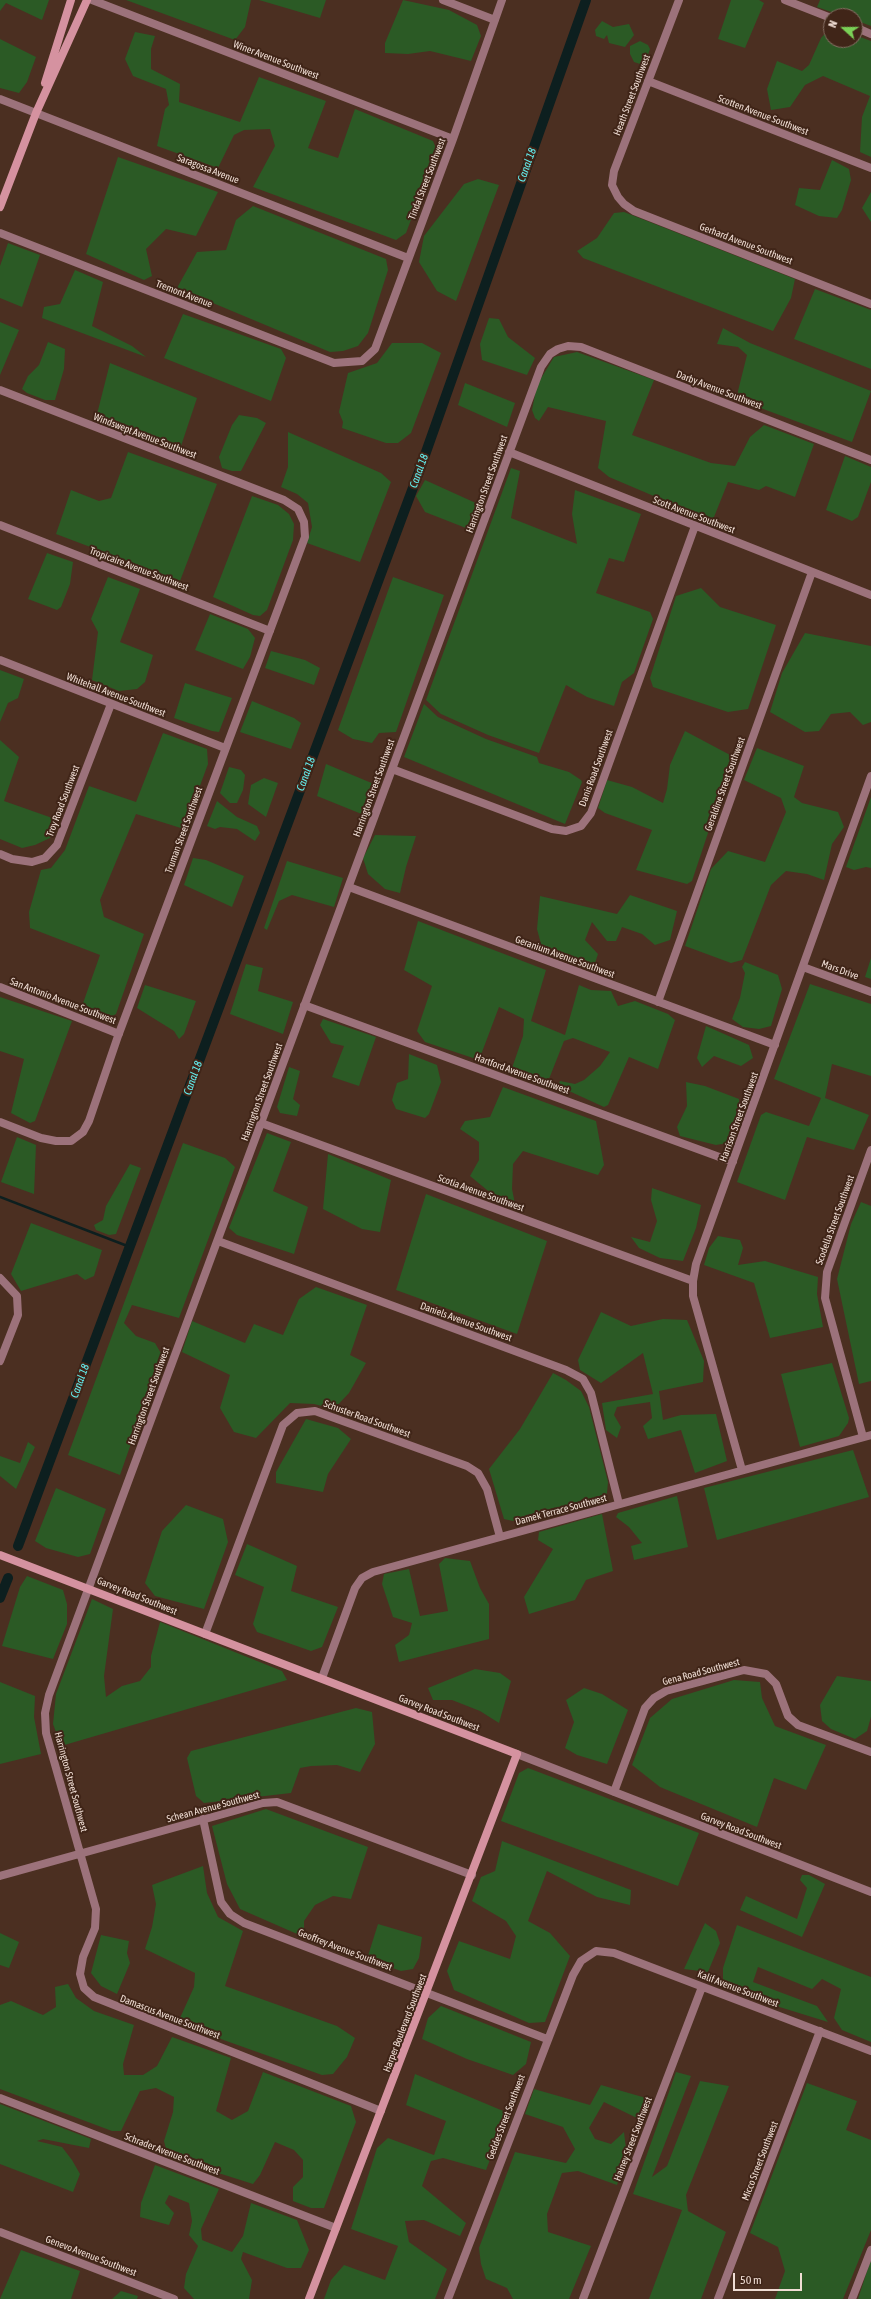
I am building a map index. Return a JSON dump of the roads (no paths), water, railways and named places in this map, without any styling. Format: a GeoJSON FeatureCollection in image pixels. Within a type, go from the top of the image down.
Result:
{"type":"FeatureCollection","features":[{"type":"Feature","properties":{"kind":"street"},"geometry":{"type":"LineString","coordinates":[[36,113],[71,0]]}},
{"type":"Feature","properties":{"kind":"street"},"geometry":{"type":"LineString","coordinates":[[0,207],[36,113],[87,0]]}},
{"type":"Feature","properties":{"kind":"street","name":"Winer Avenue Southwest"},"geometry":{"type":"LineString","coordinates":[[92,0],[453,139]]}},
{"type":"Feature","properties":{"kind":"street"},"geometry":{"type":"LineString","coordinates":[[443,0],[494,20]]}},
{"type":"Feature","properties":{"kind":"street","name":"Tindal Street Southwest"},"geometry":{"type":"LineString","coordinates":[[362,361],[375,349],[453,139],[502,0]]}},
{"type":"Feature","properties":{"kind":"street","name":"Heath Street Southwest"},"geometry":{"type":"LineString","coordinates":[[618,197],[612,185],[614,171],[678,0]]}},
{"type":"Feature","properties":{"kind":"street"},"geometry":{"type":"LineString","coordinates":[[785,0],[823,15]]}},
{"type":"Feature","properties":{"kind":"street","name":"Scotten Avenue Southwest"},"geometry":{"type":"LineString","coordinates":[[648,81],[871,168]]}},
{"type":"Feature","properties":{"kind":"street","name":"Saragossa Avenue"},"geometry":{"type":"LineString","coordinates":[[0,99],[408,258]]}},
{"type":"Feature","properties":{"kind":"street","name":"Gerhard Avenue Southwest"},"geometry":{"type":"LineString","coordinates":[[618,197],[624,204],[634,211],[871,304]]}},
{"type":"Feature","properties":{"kind":"street","name":"Tremont Avenue"},"geometry":{"type":"LineString","coordinates":[[0,233],[334,363],[362,361]]}},
{"type":"Feature","properties":{"kind":"street","name":"Darby Avenue Southwest"},"geometry":{"type":"LineString","coordinates":[[558,349],[568,346],[581,346],[871,460]]}},
{"type":"Feature","properties":{"kind":"street","name":"Harrington Street Southwest"},"geometry":{"type":"LineString","coordinates":[[80,1853],[46,1733],[45,1713],[49,1695],[541,367],[550,354],[558,349]]}},
{"type":"Feature","properties":{"kind":"street","name":"Windswept Avenue Southwest"},"geometry":{"type":"LineString","coordinates":[[0,390],[284,500]]}},
{"type":"Feature","properties":{"kind":"street","name":"Scott Avenue Southwest"},"geometry":{"type":"LineString","coordinates":[[509,452],[871,595]]}},
{"type":"Feature","properties":{"kind":"street","name":"Truman Street Southwest"},"geometry":{"type":"LineString","coordinates":[[0,1122],[41,1138],[56,1141],[71,1141],[83,1132],[89,1121],[119,1034],[305,537],[304,522],[298,509],[284,500]]}},
{"type":"Feature","properties":{"kind":"street","name":"Tropicaire Avenue Southwest"},"geometry":{"type":"LineString","coordinates":[[0,526],[270,631]]}},
{"type":"Feature","properties":{"kind":"street","name":"Danis Road Southwest"},"geometry":{"type":"LineString","coordinates":[[392,769],[552,829],[566,831],[581,826],[591,813],[694,526]]}},
{"type":"Feature","properties":{"kind":"street","name":"Geraldine Street Southwest"},"geometry":{"type":"LineString","coordinates":[[658,1002],[812,572]]}},
{"type":"Feature","properties":{"kind":"street","name":"Whitehall Avenue Southwest"},"geometry":{"type":"LineString","coordinates":[[0,660],[225,748]]}},
{"type":"Feature","properties":{"kind":"street","name":"Troy Road Southwest"},"geometry":{"type":"LineString","coordinates":[[0,854],[32,862],[46,858],[57,845],[111,704]]}},
{"type":"Feature","properties":{"kind":"street","name":"Harrison Street Southwest"},"geometry":{"type":"LineString","coordinates":[[742,1470],[694,1296],[693,1281],[696,1264],[871,776]]}},
{"type":"Feature","properties":{"kind":"street","name":"Geranium Avenue Southwest"},"geometry":{"type":"LineString","coordinates":[[349,887],[775,1045]]}},
{"type":"Feature","properties":{"kind":"street","name":"Mars Drive"},"geometry":{"type":"LineString","coordinates":[[803,967],[871,992]]}},
{"type":"Feature","properties":{"kind":"street","name":"San Antonio Avenue Southwest"},"geometry":{"type":"LineString","coordinates":[[0,987],[119,1034]]}},
{"type":"Feature","properties":{"kind":"street","name":"Hartford Avenue Southwest"},"geometry":{"type":"LineString","coordinates":[[304,1005],[733,1162]]}},
{"type":"Feature","properties":{"kind":"street","name":"Scotia Avenue Southwest"},"geometry":{"type":"LineString","coordinates":[[262,1123],[693,1281]]}},
{"type":"Feature","properties":{"kind":"street","name":"Scodella Street Southwest"},"geometry":{"type":"LineString","coordinates":[[867,1436],[825,1298],[827,1272],[871,1150]]}},
{"type":"Feature","properties":{"kind":"street","name":"Daniels Avenue Southwest"},"geometry":{"type":"LineString","coordinates":[[218,1241],[566,1370],[583,1379],[592,1393],[619,1504]]}},
{"type":"Feature","properties":{"kind":"street"},"geometry":{"type":"LineString","coordinates":[[0,1278],[17,1296],[18,1315],[0,1361]]}},
{"type":"Feature","properties":{"kind":"street","name":"Schuster Road Southwest"},"geometry":{"type":"LineString","coordinates":[[205,1634],[283,1426],[297,1413],[315,1411],[467,1466],[478,1474],[487,1489],[500,1537]]}},
{"type":"Feature","properties":{"kind":"street","name":"Damek Terrace Southwest"},"geometry":{"type":"LineString","coordinates":[[322,1678],[355,1588],[362,1578],[373,1572],[867,1436]]}},
{"type":"Feature","properties":{"kind":"street","name":"Garvey Road Southwest"},"geometry":{"type":"LineString","coordinates":[[0,1555],[322,1678],[871,1892]]}},
{"type":"Feature","properties":{"kind":"street","name":"Gena Road Southwest"},"geometry":{"type":"LineString","coordinates":[[614,1792],[645,1708],[654,1698],[666,1691],[744,1670],[766,1674],[776,1684],[788,1716],[798,1724],[871,1752]]}},
{"type":"Feature","properties":{"kind":"street","name":"Harper Boulevard Southwest"},"geometry":{"type":"LineString","coordinates":[[309,2299],[428,1992],[517,1754]]}},
{"type":"Feature","properties":{"kind":"street","name":"Schean Avenue Southwest"},"geometry":{"type":"LineString","coordinates":[[0,1876],[203,1819],[263,1803],[277,1802],[472,1875]]}},
{"type":"Feature","properties":{"kind":"street","name":"Geoffrey Avenue Southwest"},"geometry":{"type":"LineString","coordinates":[[203,1819],[222,1902],[230,1914],[244,1923],[428,1992],[546,2039]]}},
{"type":"Feature","properties":{"kind":"street","name":"Damascus Avenue Southwest"},"geometry":{"type":"LineString","coordinates":[[80,1853],[96,1909],[95,1928],[83,1957],[80,1974],[84,1988],[94,1997],[382,2111]]}},
{"type":"Feature","properties":{"kind":"street","name":"Kalif Avenue Southwest"},"geometry":{"type":"LineString","coordinates":[[596,1951],[614,1953],[871,2051]]}},
{"type":"Feature","properties":{"kind":"street","name":"Geddes Street Southwest"},"geometry":{"type":"LineString","coordinates":[[448,2299],[546,2039],[573,1975],[581,1961],[596,1951]]}},
{"type":"Feature","properties":{"kind":"street","name":"Hainey Street Southwest"},"geometry":{"type":"LineString","coordinates":[[583,2299],[702,1987]]}},
{"type":"Feature","properties":{"kind":"street","name":"Micco Street Southwest"},"geometry":{"type":"LineString","coordinates":[[718,2299],[820,2031]]}},
{"type":"Feature","properties":{"kind":"street","name":"Schrader Avenue Southwest"},"geometry":{"type":"LineString","coordinates":[[0,2098],[336,2228]]}},
{"type":"Feature","properties":{"kind":"street","name":"Genevo Avenue Southwest"},"geometry":{"type":"LineString","coordinates":[[0,2232],[174,2299]]}},
{"type":"Feature","properties":{"kind":"street"},"geometry":{"type":"LineString","coordinates":[[852,2299],[871,2250]]}},
{"type":"Feature","properties":{"kind":"waterway","name":"Canal 18"},"geometry":{"type":"LineString","coordinates":[[18,1546],[420,469],[586,0]]}},
{"type":"Feature","properties":{"kind":"waterway"},"geometry":{"type":"LineString","coordinates":[[0,1197],[130,1247]]}},
{"type":"Feature","properties":{"kind":"waterway","name":"Canal 18"},"geometry":{"type":"LineString","coordinates":[[0,1598],[8,1578]]}}]}
